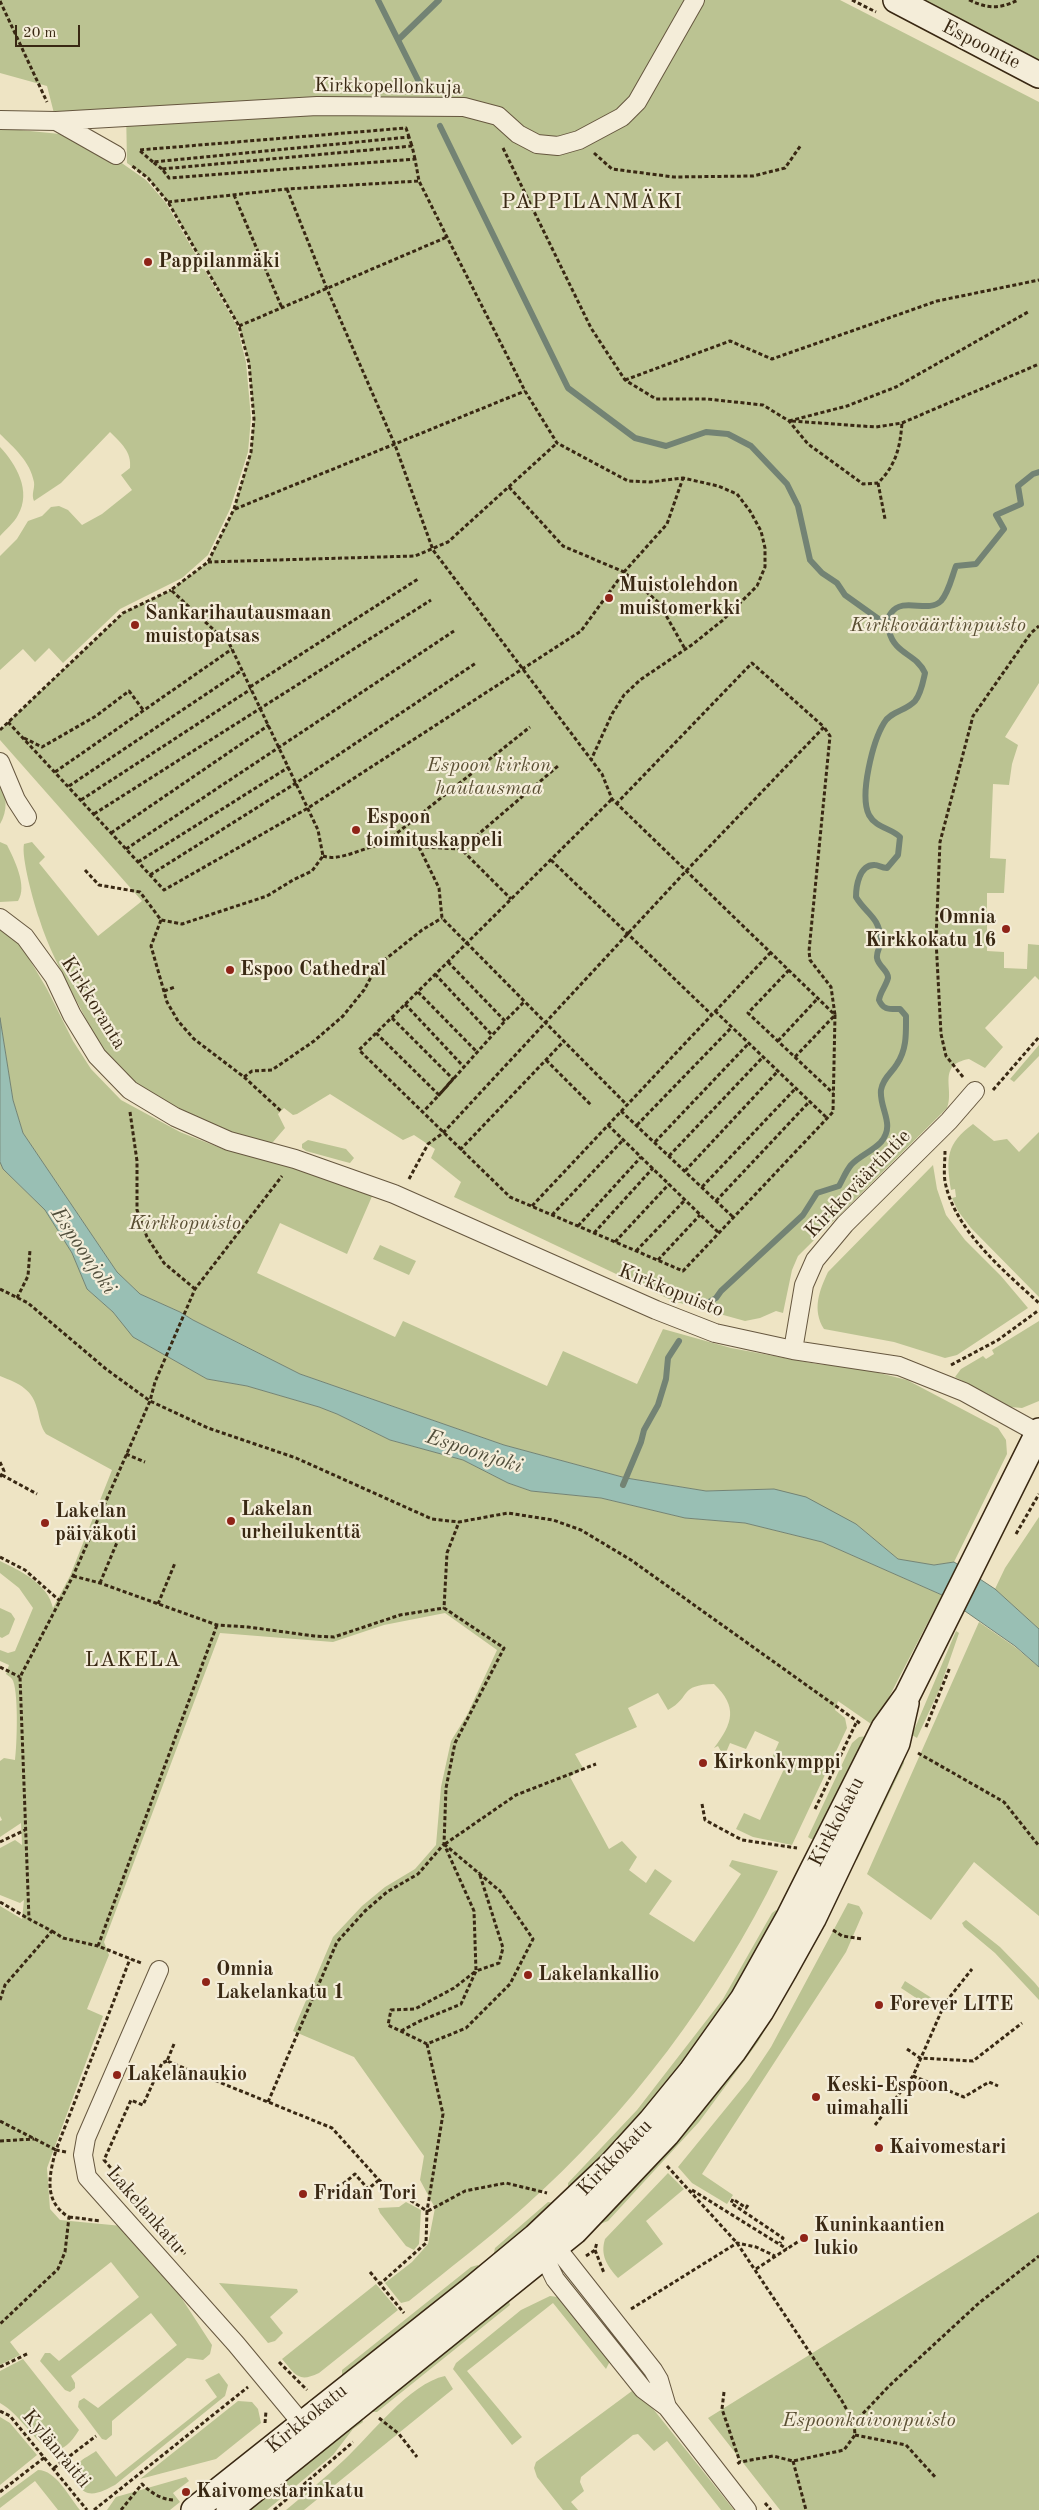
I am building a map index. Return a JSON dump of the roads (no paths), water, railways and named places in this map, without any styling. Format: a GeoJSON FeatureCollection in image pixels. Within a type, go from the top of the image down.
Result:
{"type":"FeatureCollection","features":[{"type":"Feature","properties":{"kind":"main road","name":"Espoontie"},"geometry":{"type":"LineString","coordinates":[[896,0],[1039,75]]}},
{"type":"Feature","properties":{"kind":"main road","name":"Kirkkokatu"},"geometry":{"type":"LineString","coordinates":[[229,2510],[309,2432],[545,2247],[575,2231],[667,2134],[732,2052],[761,2011],[812,1919],[897,1743],[908,1696],[1039,1432]]}},
{"type":"Feature","properties":{"kind":"main road","name":"Kirkkokatu"},"geometry":{"type":"LineString","coordinates":[[186,2504],[309,2432]]}},
{"type":"Feature","properties":{"kind":"street","name":"Kirkkopellonkuja"},"geometry":{"type":"LineString","coordinates":[[0,120],[56,121],[317,106],[464,108],[498,116],[518,134],[536,144],[558,146],[579,140],[622,117],[637,102],[694,0]]}},
{"type":"Feature","properties":{"kind":"street"},"geometry":{"type":"LineString","coordinates":[[56,121],[116,155]]}},
{"type":"Feature","properties":{"kind":"street"},"geometry":{"type":"LineString","coordinates":[[0,762],[16,800],[27,817]]}},
{"type":"Feature","properties":{"kind":"street","name":"Kirkkoranta"},"geometry":{"type":"LineString","coordinates":[[0,918],[25,937],[54,977],[72,1015],[97,1056],[130,1090],[175,1117],[229,1141],[295,1159]]}},
{"type":"Feature","properties":{"kind":"street","name":"Kirkkoväärtintie"},"geometry":{"type":"LineString","coordinates":[[793,1350],[804,1285],[815,1260],[845,1224],[949,1121],[981,1094]]}},
{"type":"Feature","properties":{"kind":"street","name":"Kirkkopuisto"},"geometry":{"type":"LineString","coordinates":[[295,1159],[394,1194],[656,1310],[715,1332],[793,1350],[908,1369],[964,1392],[1039,1432]]}},
{"type":"Feature","properties":{"kind":"street","name":"Lakelankatu"},"geometry":{"type":"LineString","coordinates":[[159,1970],[86,2138],[83,2155],[88,2177],[309,2432]]}},
{"type":"Feature","properties":{"kind":"street"},"geometry":{"type":"LineString","coordinates":[[545,2247],[555,2279],[644,2389],[667,2407],[747,2510]]}},
{"type":"Feature","properties":{"kind":"water","name":"Espoonjoki"},"geometry":{"type":"Polygon","coordinates":[[[0,1018],[13,1100],[23,1133],[117,1272],[140,1294],[180,1312],[300,1374],[504,1445],[626,1478],[706,1491],[774,1489],[806,1497],[856,1524],[898,1559],[934,1565],[954,1562],[995,1589],[1039,1629],[1039,1667],[1015,1646],[942,1595],[822,1542],[745,1523],[685,1518],[601,1498],[531,1491],[508,1483],[463,1460],[390,1440],[319,1407],[247,1386],[207,1379],[133,1337],[113,1312],[87,1289],[72,1253],[45,1210],[3,1169],[0,1162],[0,1018]]]}},
{"type":"Feature","properties":{"kind":"waterway"},"geometry":{"type":"LineString","coordinates":[[378,0],[422,88]]}},
{"type":"Feature","properties":{"kind":"waterway"},"geometry":{"type":"LineString","coordinates":[[398,40],[439,0]]}},
{"type":"Feature","properties":{"kind":"waterway"},"geometry":{"type":"LineString","coordinates":[[440,126],[568,388],[635,438],[666,446],[706,432],[728,434],[751,446],[787,484],[798,506],[810,560],[822,573],[837,583],[845,595],[887,625]]}},
{"type":"Feature","properties":{"kind":"waterway"},"geometry":{"type":"LineString","coordinates":[[700,1307],[716,1298],[721,1291],[803,1215],[817,1193],[839,1186],[851,1165],[878,1145],[885,1135],[887,1123],[882,1104],[881,1090],[883,1082],[903,1053],[906,1016],[900,1009],[885,1007],[879,1000],[888,978],[887,973],[879,964],[877,958],[881,942],[880,932],[875,920],[856,897],[856,893],[858,882],[865,868],[875,865],[887,868],[898,855],[900,837],[876,823],[869,815],[866,806],[866,782],[872,755],[884,723],[891,716],[915,701],[925,673],[916,661],[896,645],[889,631],[888,619],[896,608],[909,605],[936,605],[941,601],[948,589],[956,566],[976,564],[1004,529],[996,515],[1021,504],[1018,486],[1033,474],[1039,472]]}},
{"type":"Feature","properties":{"kind":"waterway"},"geometry":{"type":"LineString","coordinates":[[623,1485],[644,1430],[658,1405],[666,1379],[668,1358],[679,1341]]}},
{"type":"Feature","properties":{"kind":"place","name":"Pappilanmäki"},"geometry":{"type":"Point","coordinates":[148,262]}},
{"type":"Feature","properties":{"kind":"place","name":"Muistolehdon muistomerkki"},"geometry":{"type":"Point","coordinates":[609,598]}},
{"type":"Feature","properties":{"kind":"place","name":"Sankarihautausmaan muistopatsas"},"geometry":{"type":"Point","coordinates":[135,625]}},
{"type":"Feature","properties":{"kind":"place","name":"Espoon toimituskappeli"},"geometry":{"type":"Point","coordinates":[356,830]}},
{"type":"Feature","properties":{"kind":"place","name":"Omnia Kirkkokatu 16"},"geometry":{"type":"Point","coordinates":[1006,929]}},
{"type":"Feature","properties":{"kind":"place","name":"Espoo Cathedral"},"geometry":{"type":"Point","coordinates":[230,970]}},
{"type":"Feature","properties":{"kind":"place","name":"Lakelan urheilukenttä"},"geometry":{"type":"Point","coordinates":[231,1521]}},
{"type":"Feature","properties":{"kind":"place","name":"Lakelan päiväkoti"},"geometry":{"type":"Point","coordinates":[45,1523]}},
{"type":"Feature","properties":{"kind":"place","name":"Kirkonkymppi"},"geometry":{"type":"Point","coordinates":[703,1763]}},
{"type":"Feature","properties":{"kind":"place","name":"Lakelankallio"},"geometry":{"type":"Point","coordinates":[528,1975]}},
{"type":"Feature","properties":{"kind":"place","name":"Omnia Lakelankatu 1"},"geometry":{"type":"Point","coordinates":[206,1982]}},
{"type":"Feature","properties":{"kind":"place","name":"Forever LITE"},"geometry":{"type":"Point","coordinates":[879,2005]}},
{"type":"Feature","properties":{"kind":"place","name":"Lakelanaukio"},"geometry":{"type":"Point","coordinates":[117,2075]}},
{"type":"Feature","properties":{"kind":"place","name":"Keski-Espoon uimahalli"},"geometry":{"type":"Point","coordinates":[816,2097]}},
{"type":"Feature","properties":{"kind":"place","name":"Kaivomestari"},"geometry":{"type":"Point","coordinates":[879,2148]}},
{"type":"Feature","properties":{"kind":"place","name":"Fridan Tori"},"geometry":{"type":"Point","coordinates":[303,2194]}},
{"type":"Feature","properties":{"kind":"place","name":"Kuninkaantien lukio"},"geometry":{"type":"Point","coordinates":[804,2238]}},
{"type":"Feature","properties":{"kind":"place","name":"Kaivomestarinkatu"},"geometry":{"type":"Point","coordinates":[186,2492]}},
{"type":"Feature","properties":{"kind":"district","name":"PAPPILANMÄKI"},"geometry":{"type":"Point","coordinates":[592,202]}},
{"type":"Feature","properties":{"kind":"district","name":"LAKELA"},"geometry":{"type":"Point","coordinates":[133,1660]}},
{"type":"Feature","properties":{"kind":"park label","name":"Kirkkoväärtinpuisto"},"geometry":{"type":"Point","coordinates":[938,626]}},
{"type":"Feature","properties":{"kind":"park label","name":"Espoon kirkon hautausmaa"},"geometry":{"type":"Point","coordinates":[489,778]}},
{"type":"Feature","properties":{"kind":"park label","name":"Espoonkaivonpuisto"},"geometry":{"type":"Point","coordinates":[869,2421]}}]}
